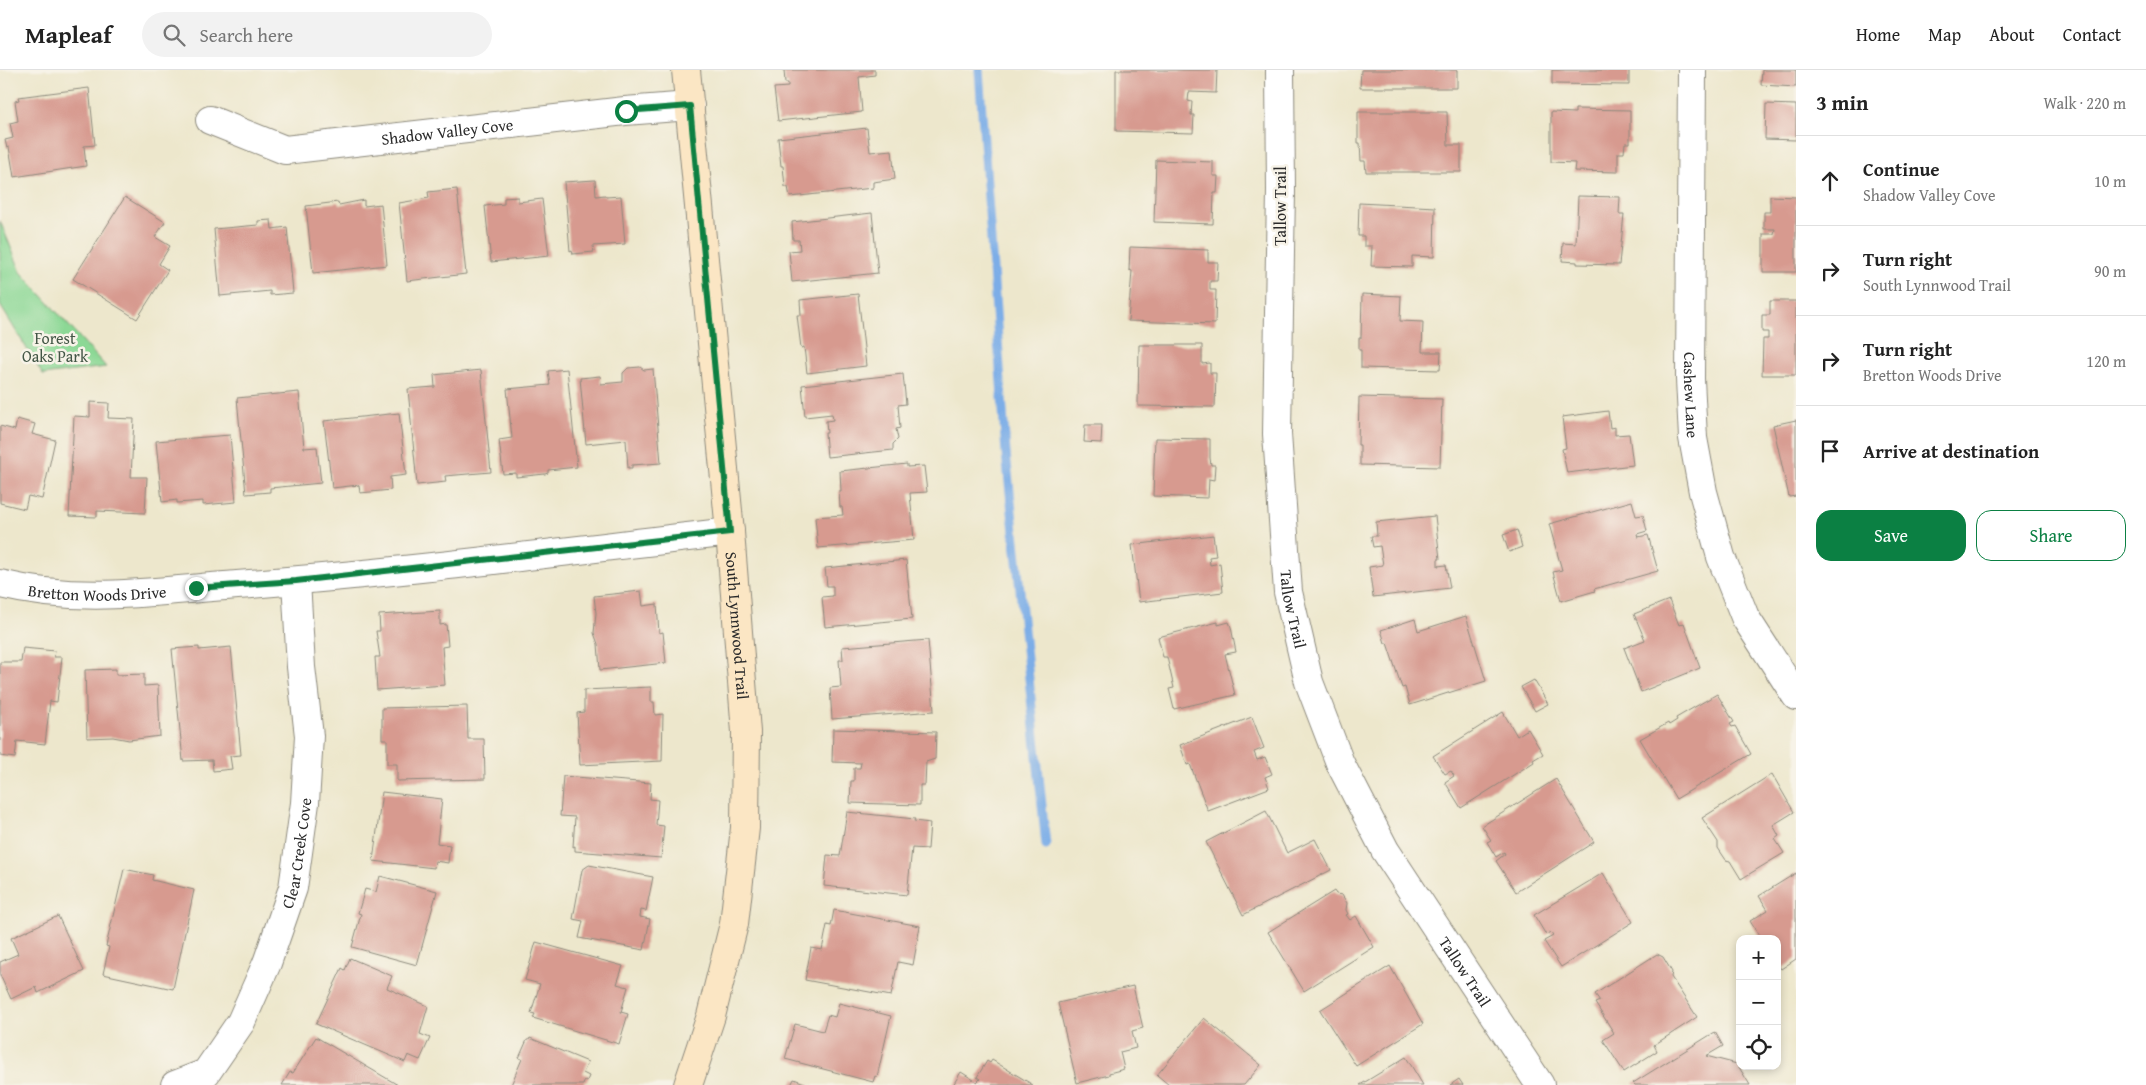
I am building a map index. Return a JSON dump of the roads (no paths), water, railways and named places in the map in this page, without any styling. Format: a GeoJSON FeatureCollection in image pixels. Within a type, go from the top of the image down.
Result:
{"type":"FeatureCollection","features":[{"type":"Feature","properties":{"kind":"street","name":"South Lynnwood Trail"},"geometry":{"type":"LineString","coordinates":[[686,70],[730,532],[746,732],[745,828],[734,924],[711,1016],[688,1085]]}},
{"type":"Feature","properties":{"kind":"street","name":"Tallow Trail"},"geometry":{"type":"LineString","coordinates":[[1280,70],[1281,192],[1276,434],[1288,592],[1308,682],[1340,763],[1385,850],[1540,1085]]}},
{"type":"Feature","properties":{"kind":"street","name":"Cashew Lane"},"geometry":{"type":"LineString","coordinates":[[1692,70],[1690,379],[1693,438],[1703,492],[1721,557],[1745,617],[1796,696]]}},
{"type":"Feature","properties":{"kind":"street","name":"Shadow Valley Cove"},"geometry":{"type":"LineString","coordinates":[[210,120],[285,150],[626,111],[690,106]]}},
{"type":"Feature","properties":{"kind":"street","name":"Bretton Woods Drive"},"geometry":{"type":"LineString","coordinates":[[0,584],[25,590],[80,596],[130,594],[296,581],[730,532]]}},
{"type":"Feature","properties":{"kind":"street","name":"Clear Creek Cove"},"geometry":{"type":"LineString","coordinates":[[175,1085],[206,1073],[241,1022],[267,963],[293,888],[305,803],[309,736],[301,667],[296,581]]}},
{"type":"Feature","properties":{"kind":"waterway"},"geometry":{"type":"LineString","coordinates":[[979,70],[1006,453],[1046,845]]}},
{"type":"Feature","properties":{"kind":"park label","name":"Forest Oaks Park"},"geometry":{"type":"Point","coordinates":[55,347]}}]}
